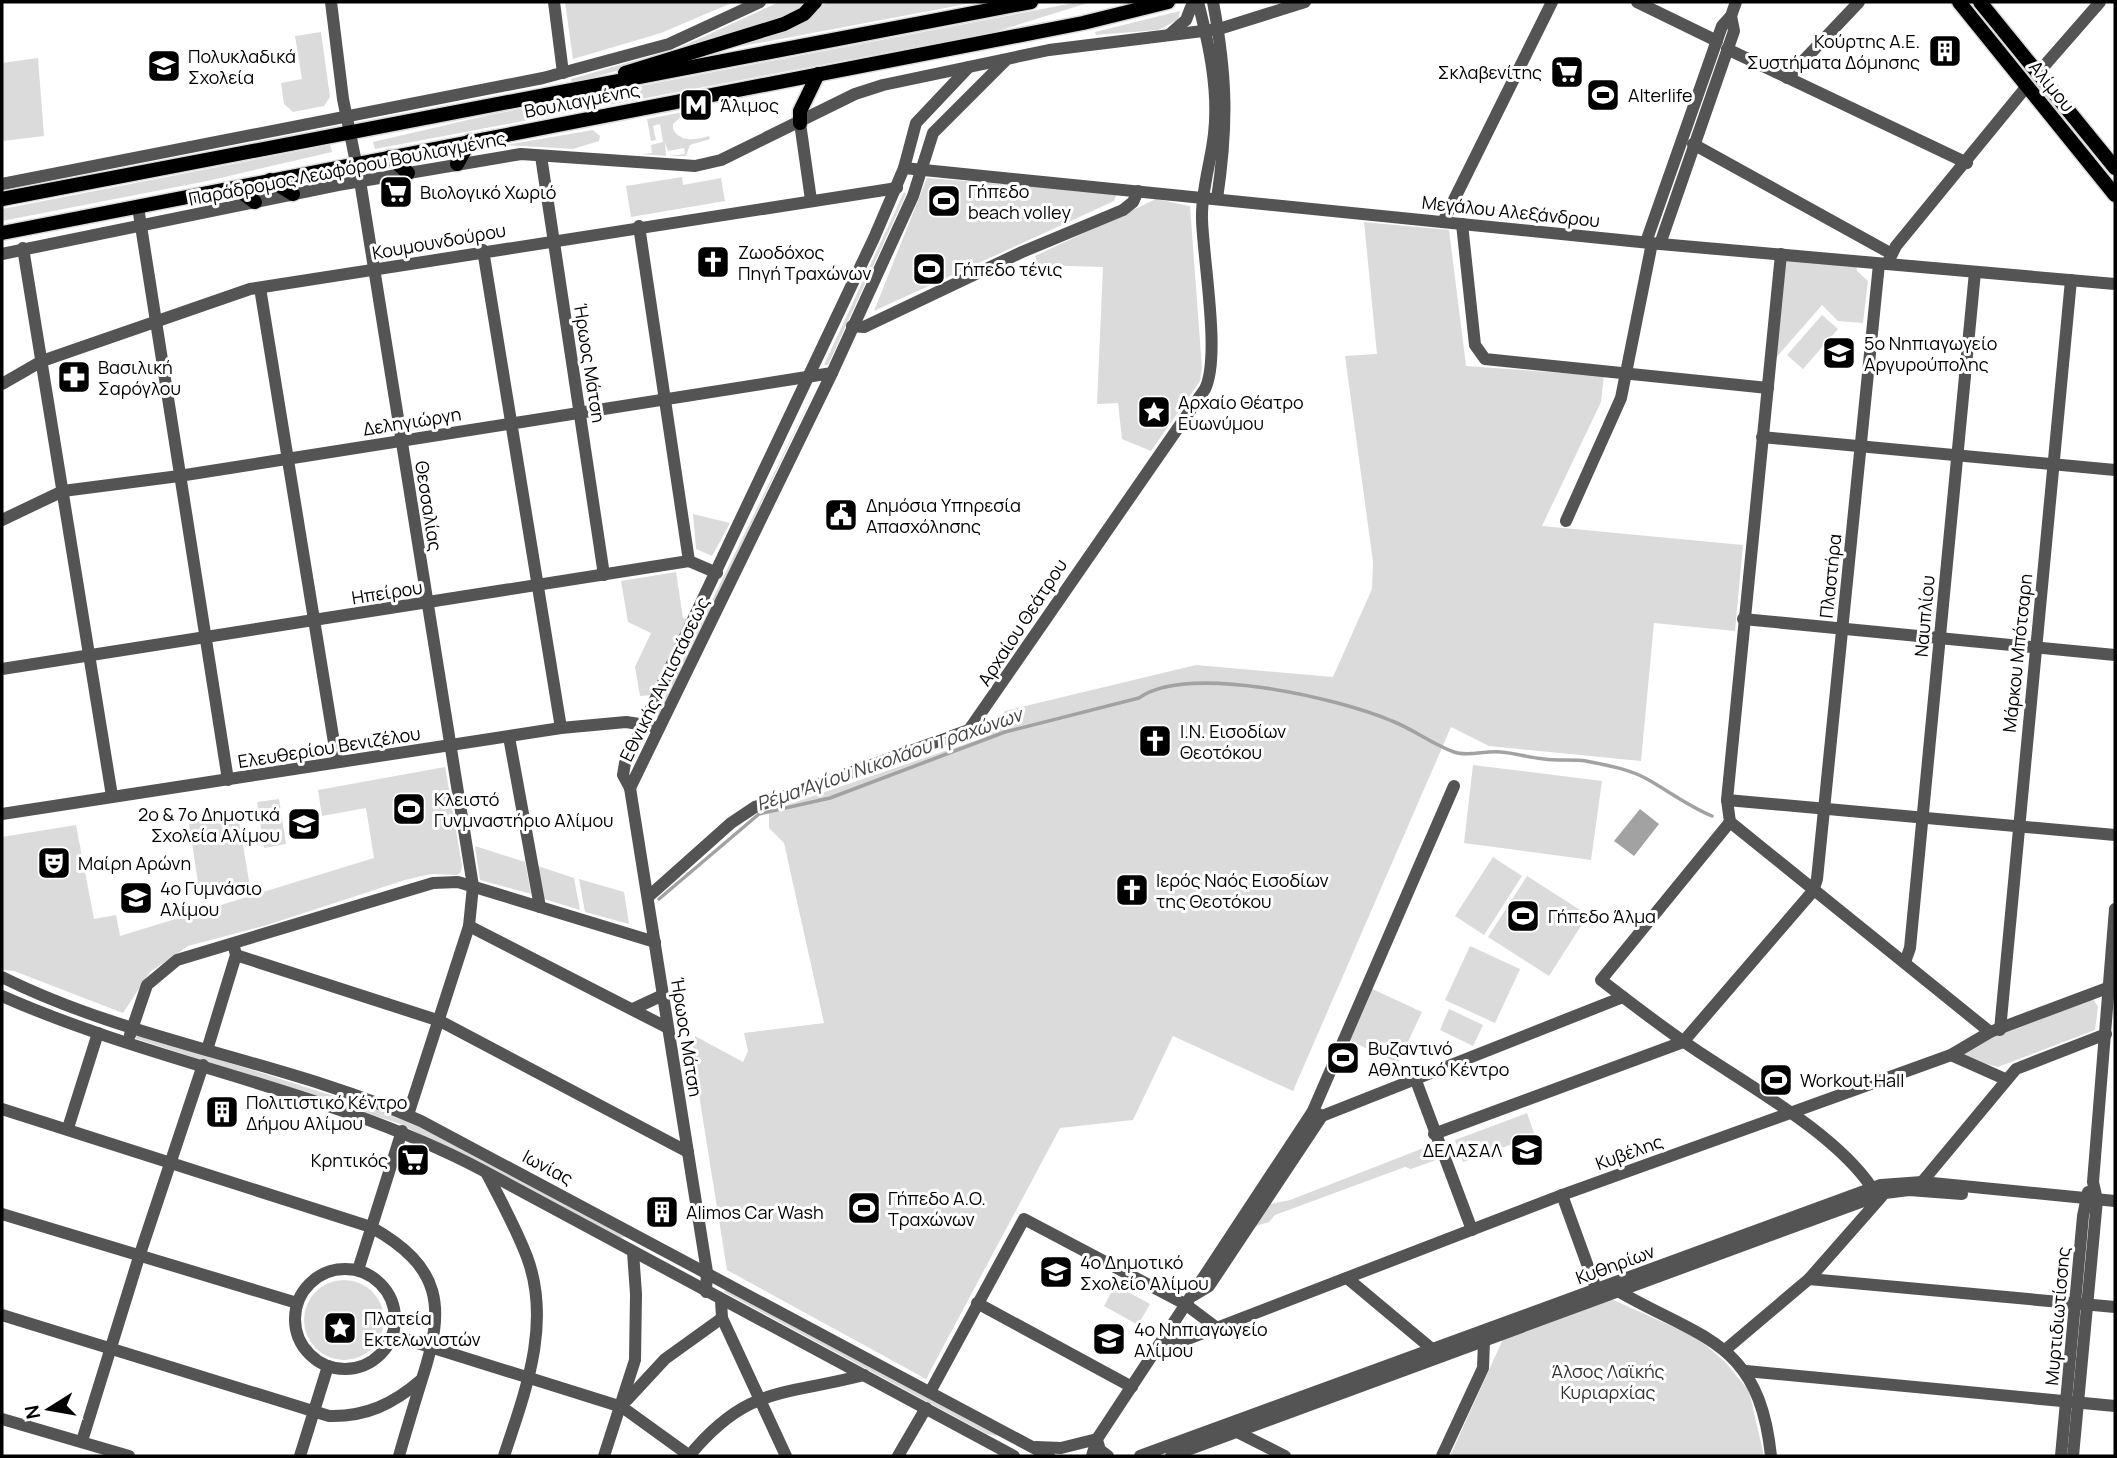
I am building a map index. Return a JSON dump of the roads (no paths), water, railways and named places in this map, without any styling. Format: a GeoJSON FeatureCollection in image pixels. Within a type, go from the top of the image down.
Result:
{"type":"FeatureCollection","features":[{"type":"Feature","properties":{"kind":"main road"},"geometry":{"type":"LineString","coordinates":[[582,88],[653,62],[783,24],[804,14],[815,2]]}},
{"type":"Feature","properties":{"kind":"main road","name":"Βουλιαγμένης"},"geometry":{"type":"LineString","coordinates":[[2,199],[1031,2]]}},
{"type":"Feature","properties":{"kind":"main road","name":"Βουλιαγμένης"},"geometry":{"type":"LineString","coordinates":[[2,233],[1083,23],[1168,2]]}},
{"type":"Feature","properties":{"kind":"main road","name":"Αλίμου"},"geometry":{"type":"LineString","coordinates":[[1959,2],[2115,195]]}},
{"type":"Feature","properties":{"kind":"main road","name":"Αλίμου"},"geometry":{"type":"LineString","coordinates":[[1980,2],[2115,168]]}},
{"type":"Feature","properties":{"kind":"main road"},"geometry":{"type":"LineString","coordinates":[[800,122],[800,111],[818,74]]}},
{"type":"Feature","properties":{"kind":"main road"},"geometry":{"type":"LineString","coordinates":[[457,164],[470,141]]}},
{"type":"Feature","properties":{"kind":"main road"},"geometry":{"type":"LineString","coordinates":[[390,157],[408,173]]}},
{"type":"Feature","properties":{"kind":"main road"},"geometry":{"type":"LineString","coordinates":[[270,180],[293,194]]}},
{"type":"Feature","properties":{"kind":"main road"},"geometry":{"type":"LineString","coordinates":[[236,188],[255,202]]}},
{"type":"Feature","properties":{"kind":"street","name":"Θεσσαλίας"},"geometry":{"type":"LineString","coordinates":[[331,2],[346,116],[359,181],[473,886],[469,926],[408,1115]]}},
{"type":"Feature","properties":{"kind":"street"},"geometry":{"type":"LineString","coordinates":[[554,2],[563,73]]}},
{"type":"Feature","properties":{"kind":"street"},"geometry":{"type":"LineString","coordinates":[[2,184],[563,73],[661,46],[760,2]]}},
{"type":"Feature","properties":{"kind":"street"},"geometry":{"type":"LineString","coordinates":[[1162,37],[1180,28],[1195,2],[1212,31]]}},
{"type":"Feature","properties":{"kind":"street"},"geometry":{"type":"LineString","coordinates":[[1212,31],[1213,2]]}},
{"type":"Feature","properties":{"kind":"street","name":"Παράδρομος Λεωφόρου Βουλιαγμένης"},"geometry":{"type":"LineString","coordinates":[[2,254],[359,181],[521,154],[695,166],[721,160],[855,94],[970,66],[1063,48],[1212,31],[1305,2]]}},
{"type":"Feature","properties":{"kind":"street"},"geometry":{"type":"LineString","coordinates":[[1443,222],[1552,2]]}},
{"type":"Feature","properties":{"kind":"street"},"geometry":{"type":"LineString","coordinates":[[1637,2],[1787,78],[1967,163]]}},
{"type":"Feature","properties":{"kind":"street"},"geometry":{"type":"LineString","coordinates":[[1566,521],[1616,410],[1653,243],[1722,45],[1734,31],[1731,16],[1736,2]]}},
{"type":"Feature","properties":{"kind":"street"},"geometry":{"type":"LineString","coordinates":[[1787,78],[1859,2]]}},
{"type":"Feature","properties":{"kind":"street"},"geometry":{"type":"LineString","coordinates":[[2038,73],[2100,2]]}},
{"type":"Feature","properties":{"kind":"street","name":"Αρχαίου Θεάτρου"},"geometry":{"type":"LineString","coordinates":[[648,898],[731,822],[755,807],[969,730],[1210,379],[1212,364],[1202,215],[1210,198],[1214,121],[1212,31]]}},
{"type":"Feature","properties":{"kind":"street"},"geometry":{"type":"LineString","coordinates":[[1653,243],[1693,144],[1722,45]]}},
{"type":"Feature","properties":{"kind":"street","name":"Εθνικής Αντιστάσεως"},"geometry":{"type":"LineString","coordinates":[[630,788],[832,373],[922,171],[936,128],[1005,61]]}},
{"type":"Feature","properties":{"kind":"street","name":"Εθνικής Αντιστάσεως"},"geometry":{"type":"LineString","coordinates":[[630,788],[623,775],[625,763],[811,376],[897,188],[919,118],[970,66]]}},
{"type":"Feature","properties":{"kind":"street"},"geometry":{"type":"LineString","coordinates":[[1693,144],[1885,260],[1967,163],[2027,86]]}},
{"type":"Feature","properties":{"kind":"street"},"geometry":{"type":"LineString","coordinates":[[800,122],[811,200]]}},
{"type":"Feature","properties":{"kind":"street","name":"Ήρωος Μάτση"},"geometry":{"type":"LineString","coordinates":[[541,156],[604,575]]}},
{"type":"Feature","properties":{"kind":"street","name":"Μεγάλου Αλεξάνδρου"},"geometry":{"type":"LineString","coordinates":[[904,168],[1653,243],[1885,260],[1975,272],[2115,284]]}},
{"type":"Feature","properties":{"kind":"street","name":"Κουμουνδούρου"},"geometry":{"type":"LineString","coordinates":[[2,384],[42,361],[260,288],[483,250],[897,188]]}},
{"type":"Feature","properties":{"kind":"street"},"geometry":{"type":"LineString","coordinates":[[852,326],[864,327],[1022,252],[1123,210],[1133,202],[1138,191]]}},
{"type":"Feature","properties":{"kind":"street"},"geometry":{"type":"LineString","coordinates":[[138,207],[228,780]]}},
{"type":"Feature","properties":{"kind":"street"},"geometry":{"type":"LineString","coordinates":[[1462,224],[1475,345],[1480,356],[1490,361],[1768,388]]}},
{"type":"Feature","properties":{"kind":"street"},"geometry":{"type":"LineString","coordinates":[[639,226],[689,561],[717,573]]}},
{"type":"Feature","properties":{"kind":"street"},"geometry":{"type":"LineString","coordinates":[[23,248],[112,796]]}},
{"type":"Feature","properties":{"kind":"street"},"geometry":{"type":"LineString","coordinates":[[483,250],[561,728]]}},
{"type":"Feature","properties":{"kind":"street"},"geometry":{"type":"LineString","coordinates":[[1781,254],[1743,620],[1727,800],[1730,822],[1813,891],[1995,1031]]}},
{"type":"Feature","properties":{"kind":"street","name":"Πλαστήρα"},"geometry":{"type":"LineString","coordinates":[[1813,891],[1817,879],[1861,447],[1885,260]]}},
{"type":"Feature","properties":{"kind":"street","name":"Ναυπλίου"},"geometry":{"type":"LineString","coordinates":[[1905,962],[1910,947],[1975,272]]}},
{"type":"Feature","properties":{"kind":"street","name":"Μάρκου Μπότσαρη"},"geometry":{"type":"LineString","coordinates":[[1995,1031],[2018,826],[2071,280]]}},
{"type":"Feature","properties":{"kind":"street"},"geometry":{"type":"LineString","coordinates":[[260,288],[337,761]]}},
{"type":"Feature","properties":{"kind":"street","name":"Δεληγιώργη"},"geometry":{"type":"LineString","coordinates":[[2,520],[63,491],[179,476],[832,373]]}},
{"type":"Feature","properties":{"kind":"street"},"geometry":{"type":"LineString","coordinates":[[1762,437],[2115,470]]}},
{"type":"Feature","properties":{"kind":"street","name":"Ηπείρου"},"geometry":{"type":"LineString","coordinates":[[2,668],[90,657],[689,561]]}},
{"type":"Feature","properties":{"kind":"street"},"geometry":{"type":"LineString","coordinates":[[1743,620],[2115,655]]}},
{"type":"Feature","properties":{"kind":"street","name":"Ελευθερίου Βενιζέλου"},"geometry":{"type":"LineString","coordinates":[[2,814],[561,728],[626,722],[661,727]]}},
{"type":"Feature","properties":{"kind":"street"},"geometry":{"type":"LineString","coordinates":[[509,737],[540,908]]}},
{"type":"Feature","properties":{"kind":"street"},"geometry":{"type":"LineString","coordinates":[[1091,1456],[1097,1439],[1188,1300],[1235,1239],[1317,1114],[1454,786]]}},
{"type":"Feature","properties":{"kind":"street","name":"Ήρωος Μάτση"},"geometry":{"type":"LineString","coordinates":[[630,788],[707,1272],[706,1292]]}},
{"type":"Feature","properties":{"kind":"street"},"geometry":{"type":"LineString","coordinates":[[1727,800],[2115,835]]}},
{"type":"Feature","properties":{"kind":"street"},"geometry":{"type":"LineString","coordinates":[[1725,1350],[1809,1279],[1879,1190],[1858,1167],[1790,1113],[1683,1042],[1601,980],[1730,822]]}},
{"type":"Feature","properties":{"kind":"street"},"geometry":{"type":"LineString","coordinates":[[133,1044],[130,1036],[132,1027],[147,985],[164,968],[181,958],[412,887],[458,882],[655,942]]}},
{"type":"Feature","properties":{"kind":"street"},"geometry":{"type":"LineString","coordinates":[[1434,1134],[1683,1042],[1694,1033],[1813,891]]}},
{"type":"Feature","properties":{"kind":"street","name":"Μυρτιδιωτίσσης"},"geometry":{"type":"LineString","coordinates":[[2061,1456],[2072,1402],[2112,986],[2115,909]]}},
{"type":"Feature","properties":{"kind":"street"},"geometry":{"type":"LineString","coordinates":[[469,926],[668,1028]]}},
{"type":"Feature","properties":{"kind":"street"},"geometry":{"type":"LineString","coordinates":[[206,1050],[236,955],[232,941]]}},
{"type":"Feature","properties":{"kind":"street"},"geometry":{"type":"LineString","coordinates":[[236,955],[440,1021],[688,1152]]}},
{"type":"Feature","properties":{"kind":"street","name":"Ιωνίας"},"geometry":{"type":"LineString","coordinates":[[2,977],[28,990],[132,1027],[408,1115],[1049,1456]]}},
{"type":"Feature","properties":{"kind":"street","name":"Κυβέλης"},"geometry":{"type":"LineString","coordinates":[[1154,1352],[1562,1195],[1951,1055],[1995,1031],[2112,986]]}},
{"type":"Feature","properties":{"kind":"street"},"geometry":{"type":"LineString","coordinates":[[633,1009],[663,995]]}},
{"type":"Feature","properties":{"kind":"street","name":"Ιωνίας"},"geometry":{"type":"LineString","coordinates":[[2,996],[98,1033],[402,1131],[487,1172],[1014,1456]]}},
{"type":"Feature","properties":{"kind":"street"},"geometry":{"type":"LineString","coordinates":[[1317,1114],[1623,997]]}},
{"type":"Feature","properties":{"kind":"street"},"geometry":{"type":"LineString","coordinates":[[68,1129],[98,1033]]}},
{"type":"Feature","properties":{"kind":"street"},"geometry":{"type":"LineString","coordinates":[[1922,1182],[2016,1069],[2106,1034]]}},
{"type":"Feature","properties":{"kind":"street"},"geometry":{"type":"LineString","coordinates":[[1951,1055],[2006,1079]]}},
{"type":"Feature","properties":{"kind":"street"},"geometry":{"type":"LineString","coordinates":[[82,1441],[139,1257],[203,1065]]}},
{"type":"Feature","properties":{"kind":"street"},"geometry":{"type":"LineString","coordinates":[[1415,1078],[1472,1230]]}},
{"type":"Feature","properties":{"kind":"street"},"geometry":{"type":"LineString","coordinates":[[2,1109],[371,1227],[409,1252],[429,1282],[437,1317],[433,1348],[399,1456]]}},
{"type":"Feature","properties":{"kind":"street"},"geometry":{"type":"LineString","coordinates":[[358,1270],[402,1131]]}},
{"type":"Feature","properties":{"kind":"street"},"geometry":{"type":"LineString","coordinates":[[487,1172],[520,1240],[533,1280],[537,1329],[529,1378],[504,1456]]}},
{"type":"Feature","properties":{"kind":"street","name":"Κυθηρίων"},"geometry":{"type":"LineString","coordinates":[[1436,1353],[1483,1341],[1598,1294],[1618,1291],[1879,1190],[1887,1184],[1922,1182],[2091,1203],[2115,1210]]}},
{"type":"Feature","properties":{"kind":"street","name":"Κυθηρίων"},"geometry":{"type":"LineString","coordinates":[[1140,1456],[1235,1427],[1879,1190],[2091,1203],[2115,1201]]}},
{"type":"Feature","properties":{"kind":"street"},"geometry":{"type":"LineString","coordinates":[[1562,1195],[1598,1294]]}},
{"type":"Feature","properties":{"kind":"street"},"geometry":{"type":"LineString","coordinates":[[2,1214],[297,1303]]}},
{"type":"Feature","properties":{"kind":"street"},"geometry":{"type":"LineString","coordinates":[[930,1392],[1024,1219],[1188,1300],[1217,1328]]}},
{"type":"Feature","properties":{"kind":"street"},"geometry":{"type":"LineString","coordinates":[[604,1456],[631,1379],[637,1339],[633,1252]]}},
{"type":"Feature","properties":{"kind":"street"},"geometry":{"type":"LineString","coordinates":[[338,1269],[358,1270],[377,1280],[389,1295],[395,1314],[392,1335],[382,1353],[365,1365],[345,1369],[328,1366],[311,1356],[301,1343],[295,1325],[297,1303],[307,1285],[324,1273],[338,1269]]}},
{"type":"Feature","properties":{"kind":"street"},"geometry":{"type":"LineString","coordinates":[[1347,1278],[1436,1353]]}},
{"type":"Feature","properties":{"kind":"street"},"geometry":{"type":"LineString","coordinates":[[1809,1279],[2115,1307]]}},
{"type":"Feature","properties":{"kind":"street"},"geometry":{"type":"LineString","coordinates":[[1618,1291],[1696,1329],[1725,1350],[1746,1371],[1756,1388],[1771,1456]]}},
{"type":"Feature","properties":{"kind":"street"},"geometry":{"type":"LineString","coordinates":[[721,1300],[722,1318],[786,1456]]}},
{"type":"Feature","properties":{"kind":"street"},"geometry":{"type":"LineString","coordinates":[[977,1303],[1132,1387]]}},
{"type":"Feature","properties":{"kind":"street"},"geometry":{"type":"LineString","coordinates":[[732,1336],[732,1326],[736,1320],[748,1314]]}},
{"type":"Feature","properties":{"kind":"street"},"geometry":{"type":"LineString","coordinates":[[2,1315],[313,1414],[351,1417],[363,1414],[390,1403],[422,1380]]}},
{"type":"Feature","properties":{"kind":"street"},"geometry":{"type":"LineString","coordinates":[[622,1406],[665,1359],[722,1318]]}},
{"type":"Feature","properties":{"kind":"street"},"geometry":{"type":"LineString","coordinates":[[392,1335],[622,1406],[689,1456],[729,1417],[760,1398],[864,1375]]}},
{"type":"Feature","properties":{"kind":"street"},"geometry":{"type":"LineString","coordinates":[[1443,1456],[1483,1368],[1483,1341]]}},
{"type":"Feature","properties":{"kind":"street"},"geometry":{"type":"LineString","coordinates":[[300,1456],[328,1366]]}},
{"type":"Feature","properties":{"kind":"street"},"geometry":{"type":"LineString","coordinates":[[1746,1371],[2115,1406]]}},
{"type":"Feature","properties":{"kind":"street","name":"Μυρτιδιωτίσσης"},"geometry":{"type":"LineString","coordinates":[[2072,1402],[2073,1456]]}},
{"type":"Feature","properties":{"kind":"street"},"geometry":{"type":"LineString","coordinates":[[898,1456],[926,1408]]}},
{"type":"Feature","properties":{"kind":"street"},"geometry":{"type":"LineString","coordinates":[[2,1419],[129,1456]]}},
{"type":"Feature","properties":{"kind":"street"},"geometry":{"type":"LineString","coordinates":[[1235,1427],[1285,1456]]}},
{"type":"Feature","properties":{"kind":"street","name":"Κυθηρίων"},"geometry":{"type":"LineString","coordinates":[[1171,1456],[1235,1427]]}},
{"type":"Feature","properties":{"kind":"street"},"geometry":{"type":"LineString","coordinates":[[1030,1446],[1061,1448],[1097,1439]]}},
{"type":"Feature","properties":{"kind":"street"},"geometry":{"type":"LineString","coordinates":[[1097,1439],[1100,1450],[1108,1456]]}},
{"type":"Feature","properties":{"kind":"waterway","name":"Ρέμα Αγίου Νικολάου Τραχώνων"},"geometry":{"type":"LineString","coordinates":[[659,899],[759,814],[830,798],[1005,732],[1139,698],[1162,688],[1192,684],[1264,688],[1337,703],[1392,721],[1459,753],[1501,752],[1554,760],[1586,761],[1617,768],[1647,779],[1712,816]]}},
{"type":"Feature","properties":{"kind":"place","name":"Κούρτης Α.Ε. Συστήματα Δόμησης"},"geometry":{"type":"Point","coordinates":[1945,51]}},
{"type":"Feature","properties":{"kind":"place","name":"Πολυκλαδικά Σχολεία"},"geometry":{"type":"Point","coordinates":[164,66]}},
{"type":"Feature","properties":{"kind":"place","name":"Σκλαβενίτης"},"geometry":{"type":"Point","coordinates":[1567,72]}},
{"type":"Feature","properties":{"kind":"place","name":"Alterlife"},"geometry":{"type":"Point","coordinates":[1603,95]}},
{"type":"Feature","properties":{"kind":"place","name":"Άλιμος"},"geometry":{"type":"Point","coordinates":[696,105]}},
{"type":"Feature","properties":{"kind":"place","name":"Βιολογικό Χωριό"},"geometry":{"type":"Point","coordinates":[396,192]}},
{"type":"Feature","properties":{"kind":"place","name":"Γήπεδο beach volley"},"geometry":{"type":"Point","coordinates":[944,201]}},
{"type":"Feature","properties":{"kind":"place","name":"Ζωοδόχος Πηγή Τραχώνων"},"geometry":{"type":"Point","coordinates":[713,262]}},
{"type":"Feature","properties":{"kind":"place","name":"Γήπεδο τένις"},"geometry":{"type":"Point","coordinates":[929,269]}},
{"type":"Feature","properties":{"kind":"place","name":"5ο Νηπιαγωγείο Αργυρούπολης"},"geometry":{"type":"Point","coordinates":[1839,353]}},
{"type":"Feature","properties":{"kind":"place","name":"Βασιλική Σαρόγλου"},"geometry":{"type":"Point","coordinates":[74,377]}},
{"type":"Feature","properties":{"kind":"place","name":"Αρχαίο Θέατρο Ευωνύμου"},"geometry":{"type":"Point","coordinates":[1154,412]}},
{"type":"Feature","properties":{"kind":"place","name":"Δημόσια Υπηρεσία Απασχόλησης"},"geometry":{"type":"Point","coordinates":[841,515]}},
{"type":"Feature","properties":{"kind":"place","name":"Ι.Ν. Εισοδίων Θεοτόκου"},"geometry":{"type":"Point","coordinates":[1155,741]}},
{"type":"Feature","properties":{"kind":"place","name":"Κλειστό Γυνμναστήριο Αλίμου"},"geometry":{"type":"Point","coordinates":[409,809]}},
{"type":"Feature","properties":{"kind":"place","name":"2ο & 7ο Δημοτικά Σχολεία Αλίμου"},"geometry":{"type":"Point","coordinates":[304,824]}},
{"type":"Feature","properties":{"kind":"place","name":"Μαίρη Αρώνη"},"geometry":{"type":"Point","coordinates":[54,863]}},
{"type":"Feature","properties":{"kind":"place","name":"Ιερός Ναός Εισοδίων της Θεοτόκου"},"geometry":{"type":"Point","coordinates":[1132,890]}},
{"type":"Feature","properties":{"kind":"place","name":"4ο Γυμνάσιο Αλίμου"},"geometry":{"type":"Point","coordinates":[136,898]}},
{"type":"Feature","properties":{"kind":"place","name":"Γήπεδο Άλμα"},"geometry":{"type":"Point","coordinates":[1523,916]}},
{"type":"Feature","properties":{"kind":"place","name":"Βυζαντινό Αθλητικό Κέντρο"},"geometry":{"type":"Point","coordinates":[1343,1058]}},
{"type":"Feature","properties":{"kind":"place","name":"Workout Hall"},"geometry":{"type":"Point","coordinates":[1776,1080]}},
{"type":"Feature","properties":{"kind":"place","name":"Πολιτιστικό Κέντρο Δήμου Αλίμου"},"geometry":{"type":"Point","coordinates":[222,1112]}},
{"type":"Feature","properties":{"kind":"place","name":"ΔΕΛΑΣΑΛ"},"geometry":{"type":"Point","coordinates":[1527,1150]}},
{"type":"Feature","properties":{"kind":"place","name":"Κρητικός"},"geometry":{"type":"Point","coordinates":[413,1160]}},
{"type":"Feature","properties":{"kind":"place","name":"Γήπεδο Α.Ο. Τραχώνων"},"geometry":{"type":"Point","coordinates":[864,1208]}},
{"type":"Feature","properties":{"kind":"place","name":"Alimos Car Wash"},"geometry":{"type":"Point","coordinates":[662,1212]}},
{"type":"Feature","properties":{"kind":"place","name":"4ο Δημοτικό Σχολείο Αλίμου"},"geometry":{"type":"Point","coordinates":[1056,1272]}},
{"type":"Feature","properties":{"kind":"place","name":"Πλατεία Εκτελωνιστών"},"geometry":{"type":"Point","coordinates":[340,1328]}},
{"type":"Feature","properties":{"kind":"place","name":"4ο Νηπιαγωγείο Αλίμου"},"geometry":{"type":"Point","coordinates":[1109,1339]}},
{"type":"Feature","properties":{"kind":"park label","name":"Άλσος Λαϊκής Κυριαρχίας"},"geometry":{"type":"Point","coordinates":[1608,1381]}}]}
